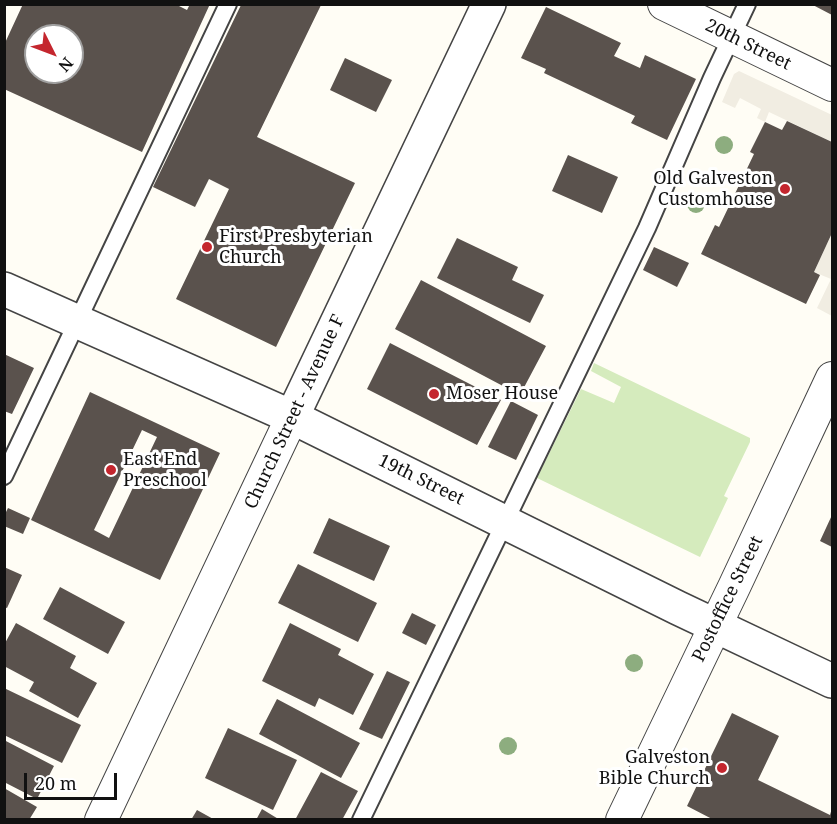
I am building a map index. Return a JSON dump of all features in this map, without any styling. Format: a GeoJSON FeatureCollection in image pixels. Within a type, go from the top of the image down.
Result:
{"type":"FeatureCollection","features":[{"type":"Feature","properties":{"kind":"street","name":"Church Street - Avenue F"},"geometry":{"type":"LineString","coordinates":[[101,819],[489,4]]}},
{"type":"Feature","properties":{"kind":"street","name":"20th Street"},"geometry":{"type":"LineString","coordinates":[[664,4],[832,85]]}},
{"type":"Feature","properties":{"kind":"street","name":"19th Street"},"geometry":{"type":"LineString","coordinates":[[4,289],[292,417],[715,626],[832,681]]}},
{"type":"Feature","properties":{"kind":"street","name":"Postoffice Street"},"geometry":{"type":"LineString","coordinates":[[622,819],[832,378]]}},
{"type":"Feature","properties":{"kind":"lane"},"geometry":{"type":"LineString","coordinates":[[4,476],[228,4]]}},
{"type":"Feature","properties":{"kind":"lane"},"geometry":{"type":"LineString","coordinates":[[361,819],[647,228],[747,4]]}},
{"type":"Feature","properties":{"kind":"green space"},"geometry":{"type":"Polygon","coordinates":[[[594,363],[750,438],[724,496],[728,498],[700,557],[537,478],[581,389],[614,403],[621,387],[591,371],[594,363]]]}},
{"type":"Feature","properties":{"kind":"shaded area"},"geometry":{"type":"Polygon","coordinates":[[[739,71],[832,115],[832,142],[769,112],[765,122],[757,118],[761,109],[740,98],[735,108],[722,102],[734,74],[739,71]]]}},
{"type":"Feature","properties":{"kind":"shaded area"},"geometry":{"type":"Polygon","coordinates":[[[832,233],[832,316],[817,308],[831,279],[814,272],[832,233]]]}},
{"type":"Feature","properties":{"kind":"building"},"geometry":{"type":"Polygon","coordinates":[[[23,4],[175,4],[187,10],[190,4],[210,4],[142,152],[4,89],[4,45],[23,4]]]}},
{"type":"Feature","properties":{"kind":"building"},"geometry":{"type":"Polygon","coordinates":[[[811,4],[832,4],[832,15],[811,4]]]}},
{"type":"Feature","properties":{"kind":"building"},"geometry":{"type":"Polygon","coordinates":[[[241,5],[321,5],[257,137],[355,183],[276,347],[176,299],[229,189],[209,179],[195,207],[153,187],[241,5]]]}},
{"type":"Feature","properties":{"kind":"building"},"geometry":{"type":"Polygon","coordinates":[[[546,7],[621,43],[614,56],[640,68],[645,55],[696,79],[667,140],[631,123],[635,116],[544,73],[546,69],[521,58],[546,7]]]}},
{"type":"Feature","properties":{"kind":"building"},"geometry":{"type":"Polygon","coordinates":[[[345,58],[392,80],[376,112],[330,90],[345,58]]]}},
{"type":"Feature","properties":{"kind":"building","name":"Old Galveston Customhouse"},"geometry":{"type":"Polygon","coordinates":[[[787,121],[832,142],[832,233],[814,272],[820,275],[806,304],[701,254],[715,225],[719,227],[754,154],[750,152],[765,122],[782,130],[787,121]]]}},
{"type":"Feature","properties":{"kind":"building"},"geometry":{"type":"Polygon","coordinates":[[[568,155],[618,177],[602,213],[552,191],[568,155]]]}},
{"type":"Feature","properties":{"kind":"building"},"geometry":{"type":"Polygon","coordinates":[[[457,238],[518,267],[512,280],[544,295],[530,323],[437,278],[457,238]]]}},
{"type":"Feature","properties":{"kind":"building"},"geometry":{"type":"Polygon","coordinates":[[[654,247],[689,263],[677,287],[643,270],[654,247]]]}},
{"type":"Feature","properties":{"kind":"building"},"geometry":{"type":"Polygon","coordinates":[[[421,280],[546,346],[520,395],[395,329],[421,280]]]}},
{"type":"Feature","properties":{"kind":"building","name":"Moser House"},"geometry":{"type":"Polygon","coordinates":[[[390,343],[501,400],[477,445],[367,389],[390,343]]]}},
{"type":"Feature","properties":{"kind":"building"},"geometry":{"type":"Polygon","coordinates":[[[4,354],[34,368],[12,414],[4,411],[4,354]]]}},
{"type":"Feature","properties":{"kind":"building"},"geometry":{"type":"Polygon","coordinates":[[[90,392],[220,453],[160,580],[31,520],[90,392]],[[142,430],[94,530],[109,538],[157,437],[142,430]]]}},
{"type":"Feature","properties":{"kind":"building"},"geometry":{"type":"Polygon","coordinates":[[[511,401],[538,415],[516,460],[488,447],[511,401]]]}},
{"type":"Feature","properties":{"kind":"building"},"geometry":{"type":"Polygon","coordinates":[[[8,508],[30,518],[23,534],[4,526],[4,516],[8,508]]]}},
{"type":"Feature","properties":{"kind":"building"},"geometry":{"type":"Polygon","coordinates":[[[832,515],[832,547],[820,541],[832,515]]]}},
{"type":"Feature","properties":{"kind":"building"},"geometry":{"type":"Polygon","coordinates":[[[329,518],[390,546],[374,581],[313,553],[329,518]]]}},
{"type":"Feature","properties":{"kind":"building"},"geometry":{"type":"Polygon","coordinates":[[[298,564],[377,603],[358,642],[278,603],[298,564]]]}},
{"type":"Feature","properties":{"kind":"building"},"geometry":{"type":"Polygon","coordinates":[[[4,567],[22,575],[7,608],[4,607],[4,567]]]}},
{"type":"Feature","properties":{"kind":"building"},"geometry":{"type":"Polygon","coordinates":[[[60,587],[125,622],[108,654],[43,619],[60,587]]]}},
{"type":"Feature","properties":{"kind":"building"},"geometry":{"type":"Polygon","coordinates":[[[412,613],[436,625],[426,645],[402,633],[412,613]]]}},
{"type":"Feature","properties":{"kind":"building"},"geometry":{"type":"Polygon","coordinates":[[[16,623],[76,656],[70,668],[97,683],[78,718],[29,691],[34,682],[4,666],[4,645],[16,623]]]}},
{"type":"Feature","properties":{"kind":"building"},"geometry":{"type":"Polygon","coordinates":[[[290,623],[341,649],[338,655],[374,674],[353,715],[319,698],[315,707],[262,681],[290,623]]]}},
{"type":"Feature","properties":{"kind":"building"},"geometry":{"type":"Polygon","coordinates":[[[387,671],[410,682],[382,739],[359,729],[387,671]]]}},
{"type":"Feature","properties":{"kind":"building"},"geometry":{"type":"Polygon","coordinates":[[[4,688],[81,725],[62,763],[4,735],[4,688]]]}},
{"type":"Feature","properties":{"kind":"building"},"geometry":{"type":"Polygon","coordinates":[[[277,699],[360,743],[341,778],[259,734],[277,699]]]}},
{"type":"Feature","properties":{"kind":"building"},"geometry":{"type":"Polygon","coordinates":[[[732,713],[779,736],[758,780],[830,815],[832,808],[832,820],[714,820],[687,806],[732,713]]]}},
{"type":"Feature","properties":{"kind":"building"},"geometry":{"type":"Polygon","coordinates":[[[228,728],[297,760],[273,810],[205,778],[228,728]]]}},
{"type":"Feature","properties":{"kind":"building"},"geometry":{"type":"Polygon","coordinates":[[[4,740],[54,766],[37,799],[4,782],[4,740]]]}},
{"type":"Feature","properties":{"kind":"building"},"geometry":{"type":"Polygon","coordinates":[[[321,772],[358,791],[342,820],[295,820],[321,772]]]}},
{"type":"Feature","properties":{"kind":"building"},"geometry":{"type":"Polygon","coordinates":[[[4,788],[37,807],[29,820],[4,820],[4,788]]]}},
{"type":"Feature","properties":{"kind":"building"},"geometry":{"type":"Polygon","coordinates":[[[262,809],[280,820],[256,820],[262,809]]]}},
{"type":"Feature","properties":{"kind":"building"},"geometry":{"type":"Polygon","coordinates":[[[197,810],[215,820],[191,820],[197,810]]]}},
{"type":"Feature","properties":{"kind":"place","name":"Old Galveston Customhouse"},"geometry":{"type":"Point","coordinates":[785,189]}},
{"type":"Feature","properties":{"kind":"place","name":"First Presbyterian Church"},"geometry":{"type":"Point","coordinates":[207,247]}},
{"type":"Feature","properties":{"kind":"place","name":"Moser House"},"geometry":{"type":"Point","coordinates":[434,394]}},
{"type":"Feature","properties":{"kind":"place","name":"East End Preschool"},"geometry":{"type":"Point","coordinates":[111,470]}},
{"type":"Feature","properties":{"kind":"place","name":"Galveston Bible Church"},"geometry":{"type":"Point","coordinates":[722,768]}}]}
